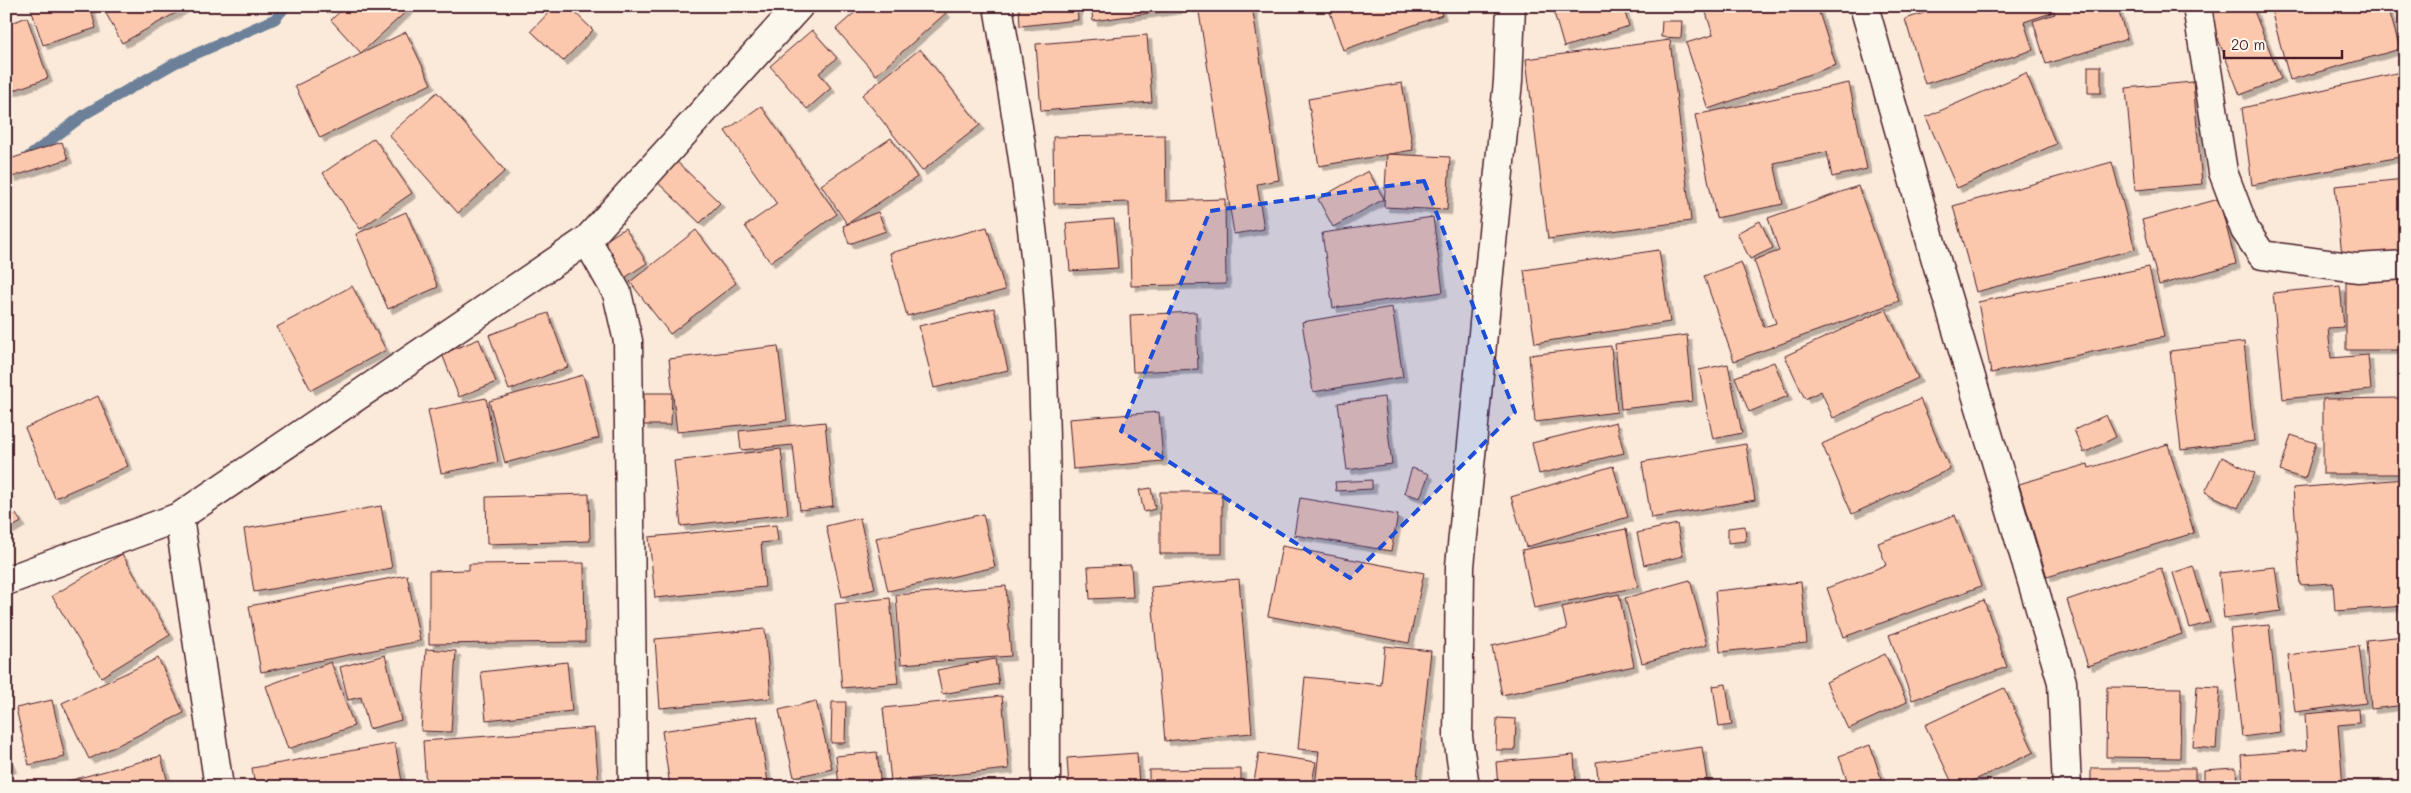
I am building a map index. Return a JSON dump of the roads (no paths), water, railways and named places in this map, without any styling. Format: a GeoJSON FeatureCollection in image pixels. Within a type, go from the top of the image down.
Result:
{"type":"FeatureCollection","features":[{"type":"Feature","properties":{"kind":"street"},"geometry":{"type":"LineString","coordinates":[[6,581],[179,517],[587,240],[799,6]]}},
{"type":"Feature","properties":{"kind":"street"},"geometry":{"type":"LineString","coordinates":[[998,6],[1027,175],[1039,303],[1045,442],[1046,787]]}},
{"type":"Feature","properties":{"kind":"street"},"geometry":{"type":"LineString","coordinates":[[1465,787],[1458,737],[1460,566],[1508,81],[1511,6]]}},
{"type":"Feature","properties":{"kind":"street"},"geometry":{"type":"LineString","coordinates":[[1864,6],[1936,260],[2062,682],[2066,787]]}},
{"type":"Feature","properties":{"kind":"street"},"geometry":{"type":"LineString","coordinates":[[2197,6],[2223,172],[2245,230],[2262,255],[2357,268],[2405,265]]}},
{"type":"Feature","properties":{"kind":"street"},"geometry":{"type":"LineString","coordinates":[[587,240],[617,292],[628,341],[632,787]]}},
{"type":"Feature","properties":{"kind":"street"},"geometry":{"type":"LineString","coordinates":[[179,517],[219,787]]}},
{"type":"Feature","properties":{"kind":"waterway"},"geometry":{"type":"LineString","coordinates":[[6,174],[85,114],[175,63],[275,19],[286,6]]}}]}
